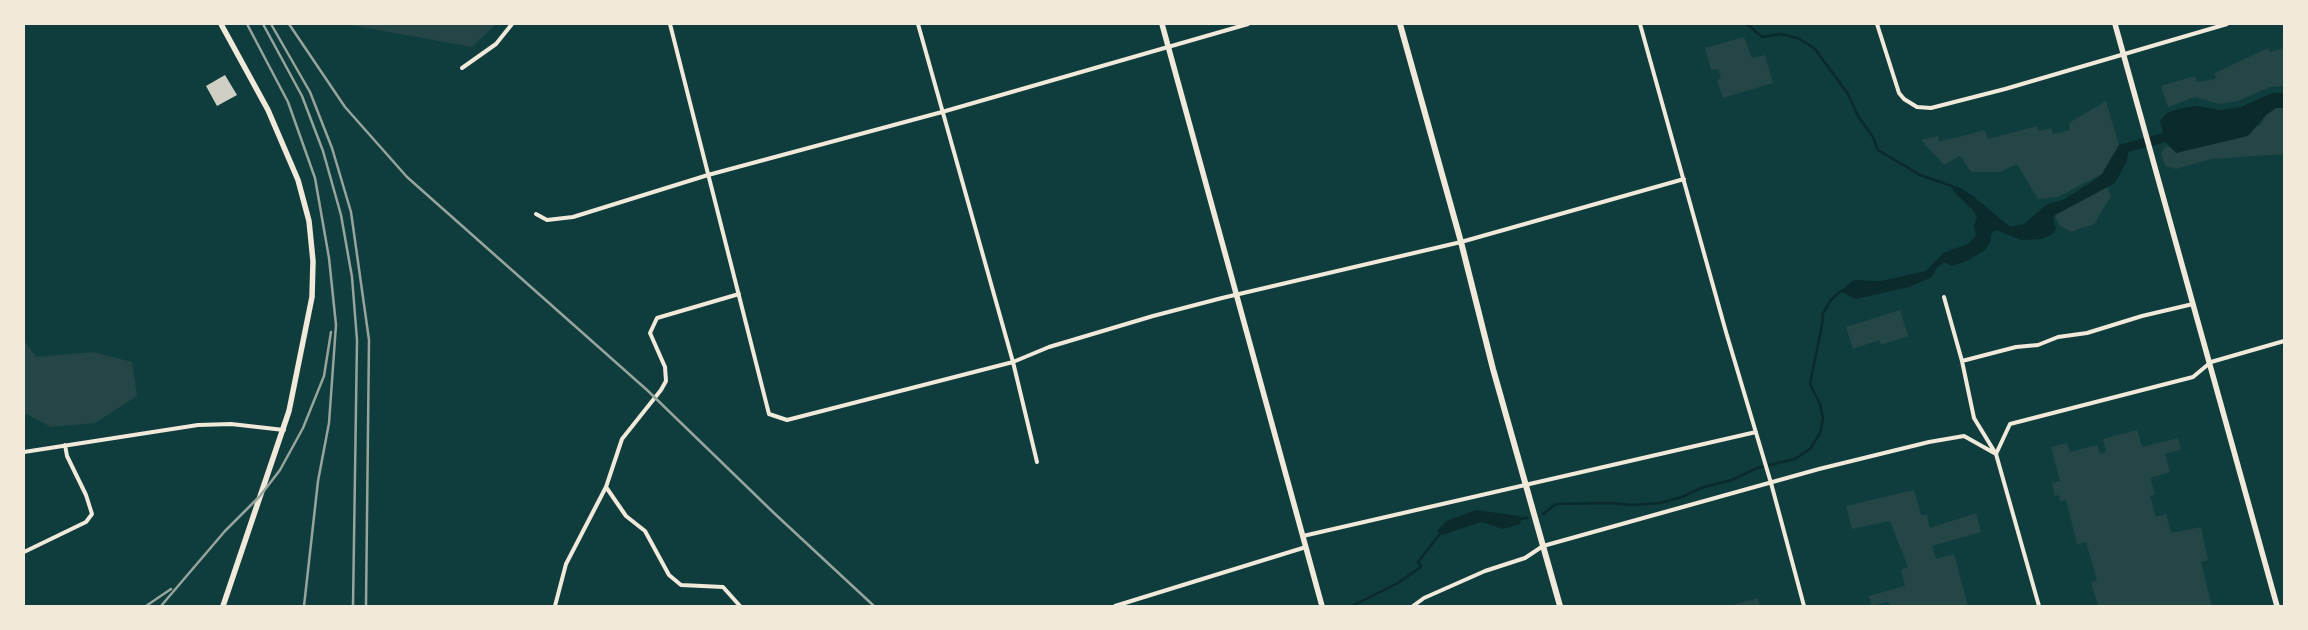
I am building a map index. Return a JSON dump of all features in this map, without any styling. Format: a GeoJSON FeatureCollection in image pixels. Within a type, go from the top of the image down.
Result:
{"type":"FeatureCollection","features":[{"type":"Feature","properties":{"kind":"main road"},"geometry":{"type":"LineString","coordinates":[[1400,24],[1461,242],[1493,369],[1527,484],[1560,606]]}},
{"type":"Feature","properties":{"kind":"street"},"geometry":{"type":"LineString","coordinates":[[221,24],[268,110],[298,180],[309,221],[314,261],[312,297],[300,364],[284,430],[223,606]]}},
{"type":"Feature","properties":{"kind":"street"},"geometry":{"type":"LineString","coordinates":[[462,68],[496,44],[512,24]]}},
{"type":"Feature","properties":{"kind":"street"},"geometry":{"type":"LineString","coordinates":[[670,24],[769,414],[788,420],[1013,362],[1049,347],[1153,316],[1461,242],[1684,179]]}},
{"type":"Feature","properties":{"kind":"street"},"geometry":{"type":"LineString","coordinates":[[918,24],[1013,362],[1037,462]]}},
{"type":"Feature","properties":{"kind":"street"},"geometry":{"type":"LineString","coordinates":[[1162,24],[1322,606]]}},
{"type":"Feature","properties":{"kind":"street"},"geometry":{"type":"LineString","coordinates":[[536,214],[547,220],[573,217],[708,175],[942,112],[1248,24]]}},
{"type":"Feature","properties":{"kind":"street"},"geometry":{"type":"LineString","coordinates":[[1640,24],[1772,484],[1804,606]]}},
{"type":"Feature","properties":{"kind":"street"},"geometry":{"type":"LineString","coordinates":[[1877,24],[1900,93],[1909,103],[1917,107],[1931,108],[2005,89],[2227,24]]}},
{"type":"Feature","properties":{"kind":"street"},"geometry":{"type":"LineString","coordinates":[[2115,24],[2193,304],[2211,362],[2277,606]]}},
{"type":"Feature","properties":{"kind":"street"},"geometry":{"type":"LineString","coordinates":[[555,606],[566,564],[606,487],[622,439],[661,390],[666,381],[665,367],[650,333],[657,318],[739,294]]}},
{"type":"Feature","properties":{"kind":"street"},"geometry":{"type":"LineString","coordinates":[[1944,297],[1962,361],[1974,418],[1996,454],[2039,606]]}},
{"type":"Feature","properties":{"kind":"street"},"geometry":{"type":"LineString","coordinates":[[1962,361],[2016,347],[2038,345],[2058,337],[2087,333],[2142,316],[2193,304]]}},
{"type":"Feature","properties":{"kind":"street"},"geometry":{"type":"LineString","coordinates":[[1996,454],[2010,424],[2193,377],[2211,362],[2284,341]]}},
{"type":"Feature","properties":{"kind":"street"},"geometry":{"type":"LineString","coordinates":[[24,452],[198,425],[231,424],[255,428],[284,430]]}},
{"type":"Feature","properties":{"kind":"street"},"geometry":{"type":"LineString","coordinates":[[1303,536],[1756,432]]}},
{"type":"Feature","properties":{"kind":"street"},"geometry":{"type":"LineString","coordinates":[[1413,606],[1424,598],[1485,571],[1525,558],[1543,546],[1929,442],[1964,436],[1996,454]]}},
{"type":"Feature","properties":{"kind":"street"},"geometry":{"type":"LineString","coordinates":[[24,552],[86,522],[92,514],[86,495],[67,456],[65,445]]}},
{"type":"Feature","properties":{"kind":"street"},"geometry":{"type":"LineString","coordinates":[[606,487],[626,516],[646,531],[669,575],[681,585],[723,587],[740,606]]}},
{"type":"Feature","properties":{"kind":"street"},"geometry":{"type":"LineString","coordinates":[[1115,606],[1306,547]]}},
{"type":"Feature","properties":{"kind":"shaded area"},"geometry":{"type":"Polygon","coordinates":[[[345,24],[496,24],[472,47],[345,24]]]}},
{"type":"Feature","properties":{"kind":"shaded area"},"geometry":{"type":"Polygon","coordinates":[[[1744,37],[1752,58],[1765,55],[1773,83],[1723,98],[1717,80],[1721,78],[1718,69],[1711,70],[1705,48],[1744,37]]]}},
{"type":"Feature","properties":{"kind":"shaded area"},"geometry":{"type":"Polygon","coordinates":[[[2268,48],[2270,52],[2284,48],[2284,86],[2270,87],[2238,101],[2219,104],[2195,97],[2168,107],[2161,86],[2195,76],[2197,82],[2216,79],[2215,73],[2268,48]]]}},
{"type":"Feature","properties":{"kind":"shaded area"},"geometry":{"type":"Polygon","coordinates":[[[2272,93],[2284,93],[2284,108],[2276,108],[2266,115],[2248,136],[2176,153],[2166,142],[2128,152],[2127,161],[2115,183],[2055,215],[2053,218],[2056,229],[2051,235],[2042,239],[2021,240],[1996,230],[1991,234],[1991,241],[1985,250],[1967,261],[1952,266],[1944,262],[1936,269],[1932,277],[1909,287],[1856,299],[1840,291],[1854,280],[1881,281],[1926,271],[1943,253],[1968,244],[1976,236],[1974,225],[1977,217],[1973,210],[1956,194],[1950,185],[1959,187],[1973,196],[2010,227],[2024,224],[2046,205],[2065,199],[2102,174],[2119,145],[2163,133],[2160,121],[2167,113],[2181,108],[2198,106],[2219,110],[2241,107],[2272,93]]]}},
{"type":"Feature","properties":{"kind":"shaded area"},"geometry":{"type":"Polygon","coordinates":[[[2106,101],[2119,145],[2102,174],[2058,197],[2038,199],[2017,164],[2000,172],[1971,172],[1960,156],[1944,165],[1921,140],[1938,136],[1939,142],[1985,130],[1988,139],[2037,126],[2039,131],[2051,128],[2053,134],[2070,130],[2069,123],[2106,101]]]}},
{"type":"Feature","properties":{"kind":"shaded area"},"geometry":{"type":"Polygon","coordinates":[[[2276,108],[2284,108],[2284,154],[2211,159],[2176,169],[2165,166],[2161,153],[2165,147],[2171,147],[2176,153],[2206,145],[2260,125],[2266,115],[2276,108]]]}},
{"type":"Feature","properties":{"kind":"shaded area"},"geometry":{"type":"Polygon","coordinates":[[[2107,187],[2111,196],[2094,224],[2071,232],[2060,226],[2055,215],[2107,187]]]}},
{"type":"Feature","properties":{"kind":"shaded area"},"geometry":{"type":"Polygon","coordinates":[[[1900,310],[1908,336],[1881,345],[1879,340],[1853,349],[1846,327],[1900,310]]]}},
{"type":"Feature","properties":{"kind":"shaded area"},"geometry":{"type":"Polygon","coordinates":[[[24,340],[36,357],[93,352],[132,362],[137,396],[95,423],[51,427],[24,413],[24,340]]]}},
{"type":"Feature","properties":{"kind":"shaded area"},"geometry":{"type":"Polygon","coordinates":[[[2137,430],[2142,447],[2178,438],[2181,449],[2165,454],[2170,472],[2150,478],[2155,494],[2150,496],[2156,517],[2166,514],[2171,533],[2201,527],[2208,560],[2201,562],[2212,606],[2098,606],[2091,583],[2097,580],[2086,542],[2077,544],[2066,500],[2060,501],[2059,495],[2055,496],[2052,483],[2060,481],[2051,447],[2067,443],[2070,452],[2097,445],[2100,454],[2106,452],[2103,439],[2137,430]]]}},
{"type":"Feature","properties":{"kind":"shaded area"},"geometry":{"type":"Polygon","coordinates":[[[1914,490],[1921,515],[1927,515],[1930,528],[1976,513],[1981,532],[1932,546],[1936,559],[1954,554],[1968,606],[1890,606],[1888,602],[1872,606],[1869,596],[1905,586],[1901,570],[1908,567],[1890,521],[1852,529],[1846,506],[1914,490]]]}},
{"type":"Feature","properties":{"kind":"shaded area"},"geometry":{"type":"Polygon","coordinates":[[[1476,510],[1519,516],[1521,519],[1520,524],[1503,529],[1481,522],[1442,535],[1437,531],[1446,521],[1476,510]]]}},
{"type":"Feature","properties":{"kind":"shaded area"},"geometry":{"type":"Polygon","coordinates":[[[1758,598],[1760,606],[1729,606],[1758,598]]]}},
{"type":"Feature","properties":{"kind":"building"},"geometry":{"type":"Polygon","coordinates":[[[225,75],[237,95],[217,106],[206,86],[225,75]]]}},
{"type":"Feature","properties":{"kind":"waterway"},"geometry":{"type":"LineString","coordinates":[[1747,24],[1762,37],[1781,34],[1798,38],[1815,49],[1848,94],[1858,116],[1873,137],[1878,150],[1920,175],[1952,186]]}},
{"type":"Feature","properties":{"kind":"waterway"},"geometry":{"type":"LineString","coordinates":[[1543,514],[1556,504],[1610,503],[1632,505],[1660,503],[1682,497],[1701,488],[1732,480],[1757,468],[1795,459],[1810,449],[1820,433],[1823,419],[1820,404],[1810,384],[1823,313],[1831,300],[1841,291]]}},
{"type":"Feature","properties":{"kind":"waterway"},"geometry":{"type":"LineString","coordinates":[[1519,519],[1527,518]]}},
{"type":"Feature","properties":{"kind":"waterway"},"geometry":{"type":"LineString","coordinates":[[1352,606],[1398,583],[1421,567],[1418,562],[1442,531]]}},
{"type":"Feature","properties":{"kind":"railway"},"geometry":{"type":"LineString","coordinates":[[247,24],[288,102],[315,178],[329,258],[336,325],[329,423],[318,481],[304,606]]}},
{"type":"Feature","properties":{"kind":"railway"},"geometry":{"type":"LineString","coordinates":[[263,24],[302,96],[323,151],[341,215],[352,277],[357,340],[353,606]]}},
{"type":"Feature","properties":{"kind":"railway"},"geometry":{"type":"LineString","coordinates":[[271,24],[310,92],[332,148],[351,212],[369,340],[366,606]]}},
{"type":"Feature","properties":{"kind":"railway"},"geometry":{"type":"LineString","coordinates":[[289,24],[345,107],[407,177],[647,390],[775,514],[874,606]]}},
{"type":"Feature","properties":{"kind":"railway"},"geometry":{"type":"LineString","coordinates":[[161,606],[225,531],[260,496],[280,470],[303,428],[324,376],[331,332]]}},
{"type":"Feature","properties":{"kind":"railway"},"geometry":{"type":"LineString","coordinates":[[146,606],[171,589]]}}]}
